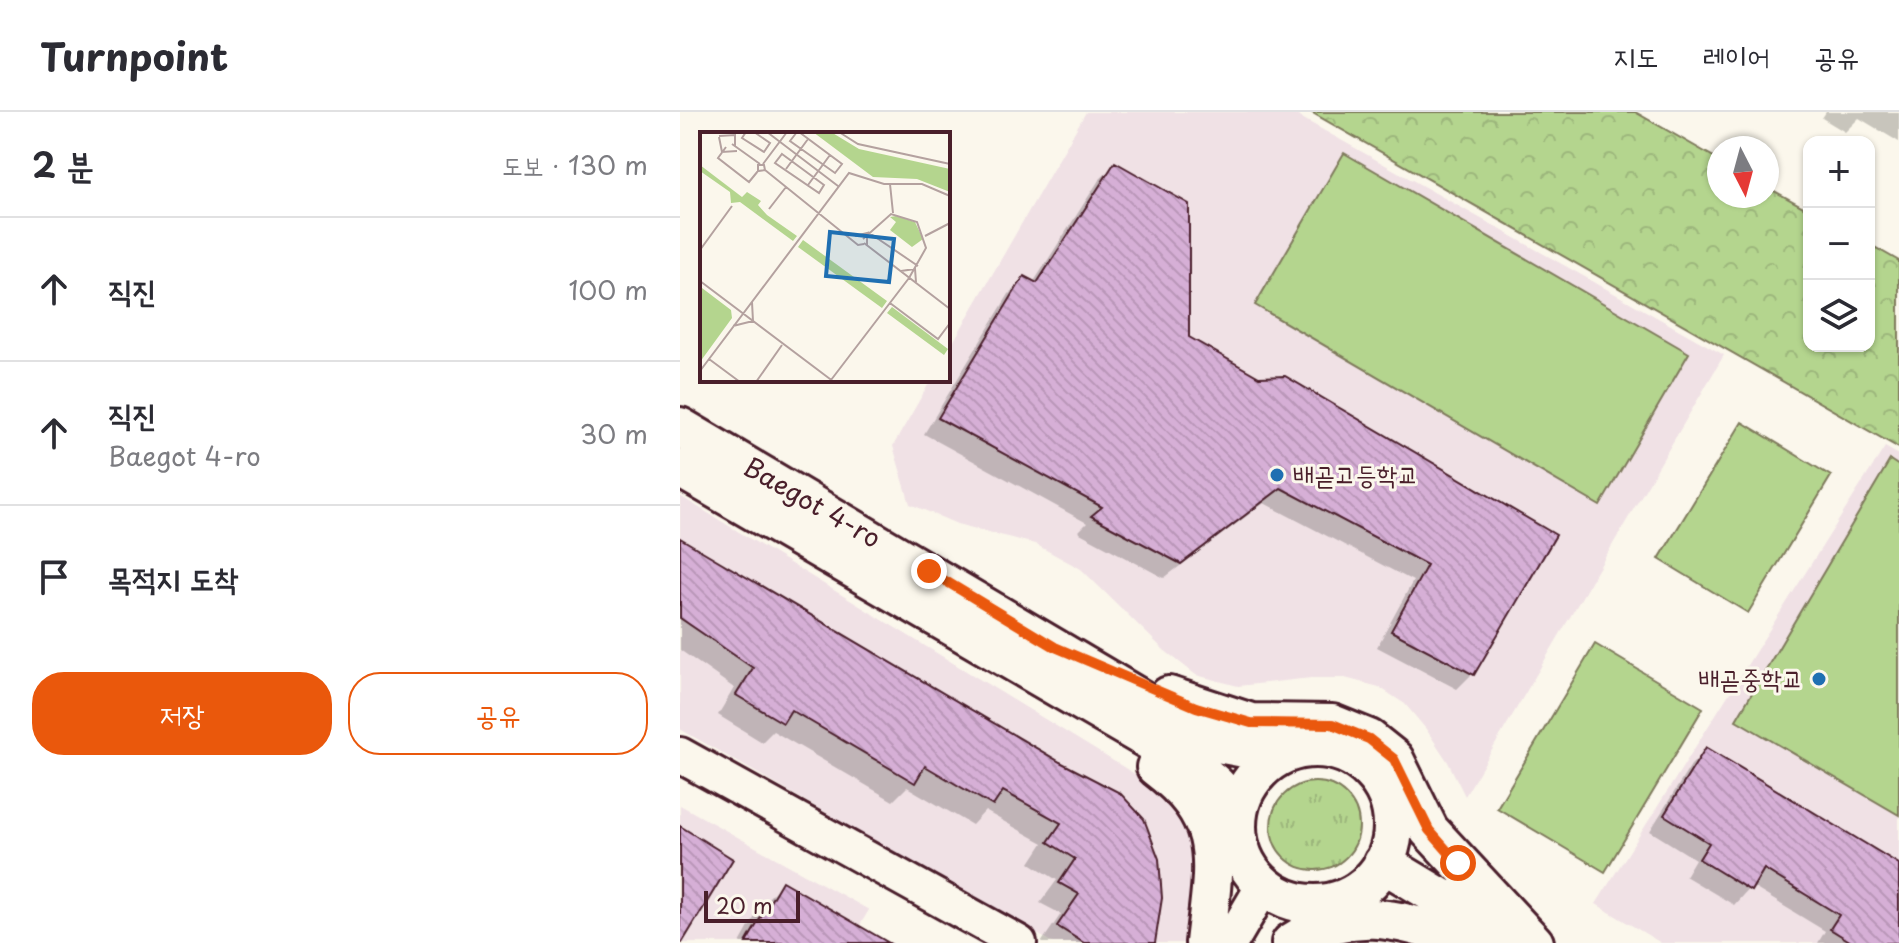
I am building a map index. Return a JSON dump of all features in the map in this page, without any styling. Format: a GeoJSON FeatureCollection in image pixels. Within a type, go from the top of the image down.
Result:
{"type":"FeatureCollection","features":[{"type":"Feature","properties":{"kind":"main road","name":"Baegot 4-ro"},"geometry":{"type":"LineString","coordinates":[[680,427],[1046,661],[1208,779],[1232,800],[1237,817]]}},
{"type":"Feature","properties":{"kind":"main road","name":"Baegot 4-ro"},"geometry":{"type":"LineString","coordinates":[[680,468],[1046,661],[1213,742],[1282,755]]}},
{"type":"Feature","properties":{"kind":"main road"},"geometry":{"type":"LineString","coordinates":[[1046,661],[1193,799],[1206,821],[1212,883],[1205,943]]}},
{"type":"Feature","properties":{"kind":"main road"},"geometry":{"type":"LineString","coordinates":[[1046,661],[1251,723],[1332,724],[1369,739],[1394,759],[1429,830],[1534,943]]}},
{"type":"Feature","properties":{"kind":"main road"},"geometry":{"type":"LineString","coordinates":[[1307,748],[1334,750],[1358,761],[1378,778],[1390,802],[1393,828],[1383,863],[1358,891],[1335,901],[1310,904],[1285,898],[1264,885],[1248,866],[1239,843],[1237,817],[1251,782],[1260,770],[1282,755],[1307,748]]}},
{"type":"Feature","properties":{"kind":"main road"},"geometry":{"type":"LineString","coordinates":[[1383,863],[1515,943]]}},
{"type":"Feature","properties":{"kind":"main road"},"geometry":{"type":"LineString","coordinates":[[1291,943],[1331,922],[1359,917],[1395,919],[1473,943]]}},
{"type":"Feature","properties":{"kind":"street"},"geometry":{"type":"LineString","coordinates":[[680,755],[1019,943]]}},
{"type":"Feature","properties":{"kind":"street"},"geometry":{"type":"LineString","coordinates":[[1230,943],[1264,885]]}},
{"type":"Feature","properties":{"kind":"shaded area","name":"배곧고등학교"},"geometry":{"type":"Polygon","coordinates":[[[1086,112],[1291,112],[1724,355],[1465,796],[1448,762],[1426,729],[1405,704],[1379,687],[1345,678],[1311,678],[1238,686],[1196,675],[1164,650],[1081,569],[1035,544],[957,524],[910,504],[893,446],[930,382],[950,382],[950,348],[1086,112]]]}},
{"type":"Feature","properties":{"kind":"shaded area","name":"배곧중학교"},"geometry":{"type":"Polygon","coordinates":[[[1885,447],[1899,455],[1899,943],[1661,943],[1596,904],[1885,447]]]}},
{"type":"Feature","properties":{"kind":"shaded area"},"geometry":{"type":"Polygon","coordinates":[[[680,496],[1169,795],[1209,831],[1194,943],[1053,943],[680,729],[680,496]]]}},
{"type":"Feature","properties":{"kind":"shaded area"},"geometry":{"type":"Polygon","coordinates":[[[680,805],[869,910],[849,943],[680,943],[680,805]]]}},
{"type":"Feature","properties":{"kind":"green space"},"geometry":{"type":"Polygon","coordinates":[[[1311,112],[1635,112],[1707,153],[1707,208],[1779,208],[1779,194],[1803,207],[1803,352],[1875,352],[1875,247],[1899,261],[1899,448],[1311,112]]]}},
{"type":"Feature","properties":{"kind":"green space"},"geometry":{"type":"Polygon","coordinates":[[[1344,153],[1689,353],[1600,506],[1255,305],[1344,153]]]}},
{"type":"Feature","properties":{"kind":"green space"},"geometry":{"type":"Polygon","coordinates":[[[1742,422],[1831,476],[1748,613],[1659,559],[1742,422]]]}},
{"type":"Feature","properties":{"kind":"green space"},"geometry":{"type":"Polygon","coordinates":[[[1890,460],[1899,466],[1899,815],[1736,720],[1890,460]]]}},
{"type":"Feature","properties":{"kind":"green space"},"geometry":{"type":"Polygon","coordinates":[[[1595,644],[1703,708],[1605,872],[1497,808],[1595,644]]]}},
{"type":"Feature","properties":{"kind":"green space"},"geometry":{"type":"Polygon","coordinates":[[[1315,782],[1332,785],[1346,795],[1356,809],[1359,826],[1356,843],[1346,857],[1332,867],[1315,870],[1298,867],[1284,857],[1274,843],[1271,826],[1274,809],[1284,795],[1298,785],[1315,782]]]}},
{"type":"Feature","properties":{"kind":"building"},"geometry":{"type":"Polygon","coordinates":[[[1115,162],[1189,204],[1189,337],[1259,377],[1285,376],[1556,535],[1474,675],[1391,631],[1427,565],[1281,488],[1181,564],[1091,516],[1102,507],[938,418],[1024,276],[1037,283],[1115,162]]]}},
{"type":"Feature","properties":{"kind":"building"},"geometry":{"type":"Polygon","coordinates":[[[680,538],[1060,762],[1120,793],[1144,819],[1159,859],[1162,898],[1155,943],[1084,943],[1057,926],[1079,894],[1059,883],[1075,859],[1048,842],[1061,823],[1003,791],[993,806],[925,766],[915,783],[791,710],[783,723],[736,695],[753,668],[680,618],[680,538]]]}},
{"type":"Feature","properties":{"kind":"building"},"geometry":{"type":"Polygon","coordinates":[[[1706,747],[1899,864],[1899,943],[1853,943],[1830,929],[1839,915],[1764,869],[1751,891],[1699,859],[1709,843],[1664,815],[1706,747]]]}},
{"type":"Feature","properties":{"kind":"building"},"geometry":{"type":"Polygon","coordinates":[[[680,826],[733,859],[682,943],[680,943],[680,826]]]}},
{"type":"Feature","properties":{"kind":"building"},"geometry":{"type":"Polygon","coordinates":[[[782,881],[889,943],[746,943],[782,881]]]}},
{"type":"Feature","properties":{"kind":"place","name":"배곧고등학교"},"geometry":{"type":"Point","coordinates":[1277,475]}},
{"type":"Feature","properties":{"kind":"place","name":"배곧중학교"},"geometry":{"type":"Point","coordinates":[1819,679]}},
{"type":"Feature","properties":{"kind":"route"},"geometry":{"type":"LineString","coordinates":[[929,571],[1055,647],[1196,707],[1251,723],[1332,724],[1369,739],[1394,759],[1429,830],[1458,863]]}}]}
